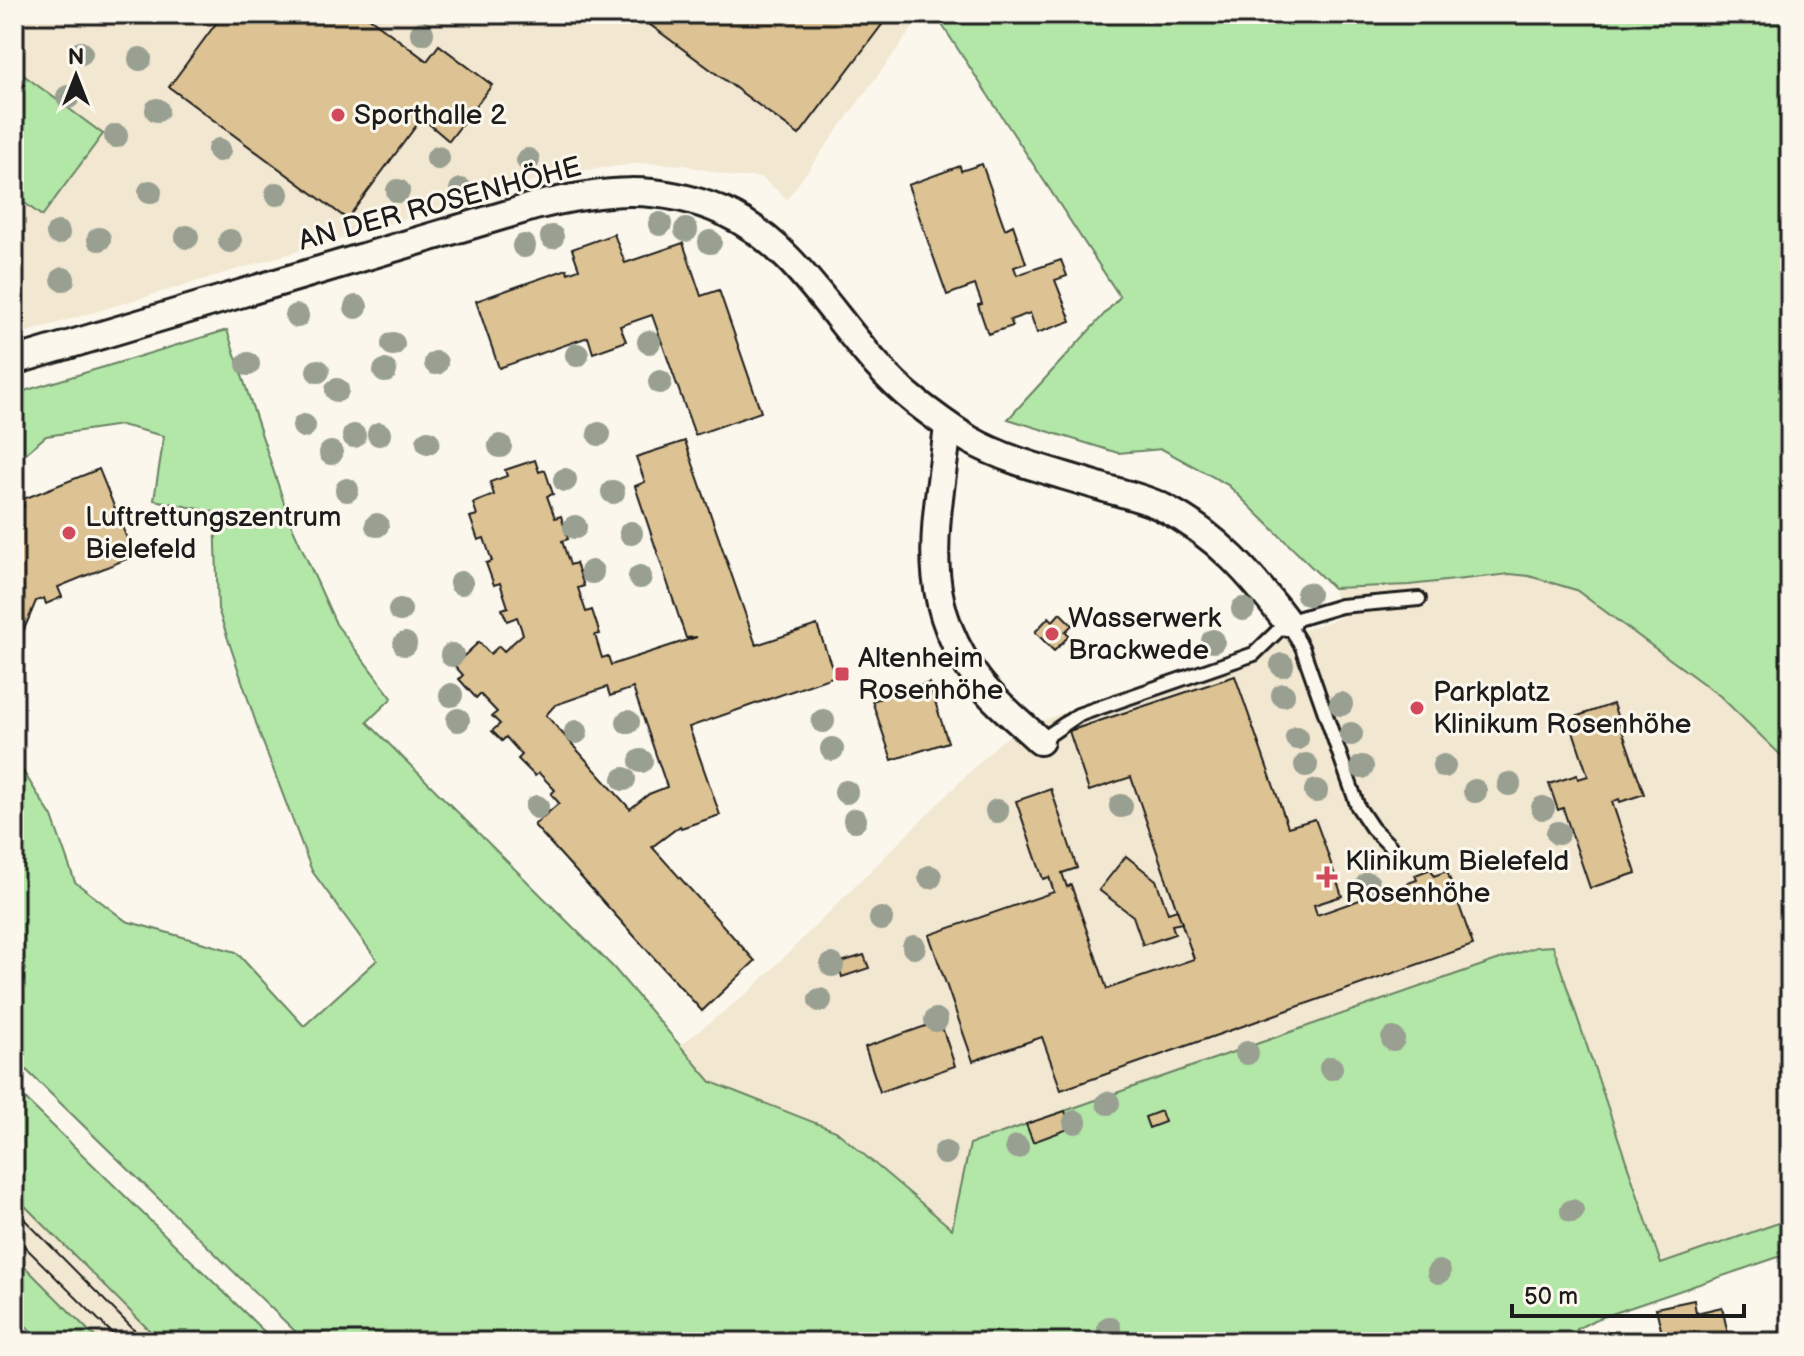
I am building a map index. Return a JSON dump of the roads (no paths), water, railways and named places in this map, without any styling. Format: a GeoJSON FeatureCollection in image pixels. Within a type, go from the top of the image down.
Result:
{"type":"FeatureCollection","features":[{"type":"Feature","properties":{"kind":"street","name":"AN DER ROSENHÖHE"},"geometry":{"type":"LineString","coordinates":[[14,361],[529,207],[593,193],[639,190],[701,203],[747,224],[796,267],[891,378],[913,400],[948,426],[1004,456],[1145,500],[1170,511],[1237,561],[1256,580],[1287,622]]}},
{"type":"Feature","properties":{"kind":"street"},"geometry":{"type":"LineString","coordinates":[[948,426],[934,529],[938,592],[944,619],[980,683],[1040,741]]}},
{"type":"Feature","properties":{"kind":"lane"},"geometry":{"type":"LineString","coordinates":[[1040,741],[1078,715],[1254,654],[1287,622],[1341,606],[1419,599]]}},
{"type":"Feature","properties":{"kind":"lane"},"geometry":{"type":"LineString","coordinates":[[1287,622],[1302,647],[1358,807],[1372,828],[1390,846]]}},
{"type":"Feature","properties":{"kind":"tram line"},"geometry":{"type":"LineString","coordinates":[[14,1209],[146,1342]]}},
{"type":"Feature","properties":{"kind":"tram line"},"geometry":{"type":"LineString","coordinates":[[14,1236],[121,1342]]}},
{"type":"Feature","properties":{"kind":"place","name":"Sporthalle 2"},"geometry":{"type":"Point","coordinates":[338,115]}},
{"type":"Feature","properties":{"kind":"place","name":"Luftrettungszentrum Bielefeld"},"geometry":{"type":"Point","coordinates":[69,533]}},
{"type":"Feature","properties":{"kind":"place","name":"Wasserwerk Brackwede"},"geometry":{"type":"Point","coordinates":[1052,634]}},
{"type":"Feature","properties":{"kind":"place","name":"Altenheim Rosenhöhe"},"geometry":{"type":"Point","coordinates":[842,674]}},
{"type":"Feature","properties":{"kind":"place","name":"Parkplatz Klinikum Rosenhöhe"},"geometry":{"type":"Point","coordinates":[1417,708]}},
{"type":"Feature","properties":{"kind":"place","name":"Klinikum Bielefeld Rosenhöhe"},"geometry":{"type":"Point","coordinates":[1327,877]}}]}
